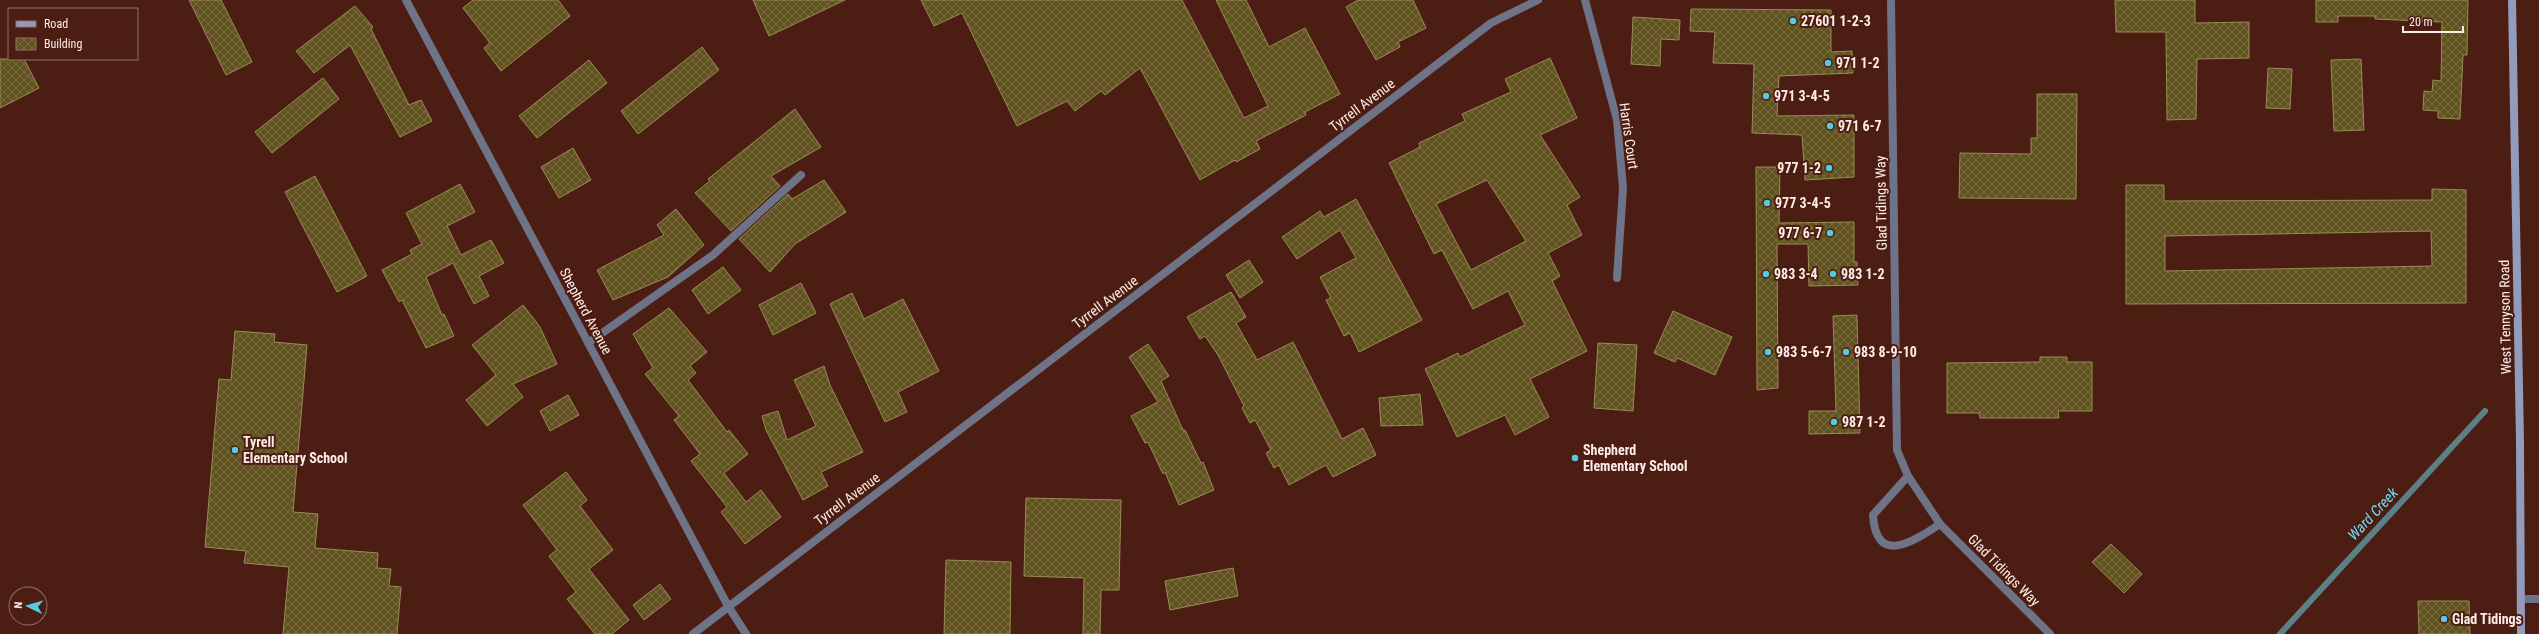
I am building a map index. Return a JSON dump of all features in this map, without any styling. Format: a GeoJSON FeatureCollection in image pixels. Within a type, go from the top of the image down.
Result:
{"type":"FeatureCollection","features":[{"type":"Feature","properties":{"kind":"main road","name":"West Tennyson Road"},"geometry":{"type":"LineString","coordinates":[[2512,0],[2522,599],[2521,634]]}},
{"type":"Feature","properties":{"kind":"street","name":"Shepherd Avenue"},"geometry":{"type":"LineString","coordinates":[[406,0],[728,606],[746,634]]}},
{"type":"Feature","properties":{"kind":"street","name":"Tyrrell Avenue"},"geometry":{"type":"LineString","coordinates":[[693,634],[1491,23],[1538,0]]}},
{"type":"Feature","properties":{"kind":"street","name":"Harris Court"},"geometry":{"type":"LineString","coordinates":[[1585,0],[1617,120],[1623,188],[1617,278]]}},
{"type":"Feature","properties":{"kind":"street","name":"Glad Tidings Way"},"geometry":{"type":"LineString","coordinates":[[1891,0],[1898,450],[1908,476],[1940,524],[2050,634]]}},
{"type":"Feature","properties":{"kind":"street"},"geometry":{"type":"LineString","coordinates":[[588,343],[713,256],[801,175]]}},
{"type":"Feature","properties":{"kind":"street"},"geometry":{"type":"LineString","coordinates":[[1908,476],[1873,515],[1874,531],[1878,539],[1883,543],[1898,546],[1914,541],[1940,524]]}},
{"type":"Feature","properties":{"kind":"street"},"geometry":{"type":"LineString","coordinates":[[2522,599],[2539,599]]}},
{"type":"Feature","properties":{"kind":"building"},"geometry":{"type":"Polygon","coordinates":[[[189,0],[221,0],[252,62],[226,75],[189,0]]]}},
{"type":"Feature","properties":{"kind":"building"},"geometry":{"type":"Polygon","coordinates":[[[473,0],[558,0],[570,16],[501,71],[484,48],[490,43],[463,8],[473,0]]]}},
{"type":"Feature","properties":{"kind":"building"},"geometry":{"type":"Polygon","coordinates":[[[753,0],[845,0],[769,36],[753,0]]]}},
{"type":"Feature","properties":{"kind":"building"},"geometry":{"type":"Polygon","coordinates":[[[921,0],[1182,0],[1244,118],[1268,106],[1216,0],[1246,0],[1269,47],[1305,28],[1340,94],[1305,112],[1306,115],[1256,141],[1260,149],[1236,162],[1235,160],[1200,180],[1140,68],[1105,95],[1101,91],[1075,111],[1067,101],[1017,126],[962,13],[934,26],[921,0]]]}},
{"type":"Feature","properties":{"kind":"building"},"geometry":{"type":"Polygon","coordinates":[[[1358,0],[1413,0],[1426,28],[1398,42],[1400,47],[1376,60],[1346,7],[1358,0]]]}},
{"type":"Feature","properties":{"kind":"building"},"geometry":{"type":"Polygon","coordinates":[[[2115,0],[2195,0],[2195,23],[2249,22],[2249,58],[2197,59],[2196,119],[2167,120],[2166,32],[2116,32],[2115,0]]]}},
{"type":"Feature","properties":{"kind":"building"},"geometry":{"type":"Polygon","coordinates":[[[2316,0],[2468,0],[2467,55],[2463,55],[2460,119],[2438,118],[2438,111],[2423,110],[2424,91],[2432,92],[2433,80],[2441,81],[2442,22],[2375,19],[2375,16],[2338,16],[2338,22],[2316,22],[2316,0]]]}},
{"type":"Feature","properties":{"kind":"building"},"geometry":{"type":"Polygon","coordinates":[[[355,6],[373,27],[371,29],[409,105],[421,100],[432,121],[400,137],[350,45],[314,73],[296,51],[355,6]]]}},
{"type":"Feature","properties":{"kind":"building"},"geometry":{"type":"Polygon","coordinates":[[[1691,9],[1831,10],[1831,52],[1852,51],[1853,73],[1779,76],[1777,116],[1854,115],[1854,177],[1805,180],[1802,135],[1752,133],[1754,64],[1713,63],[1715,32],[1690,31],[1691,9]]]}},
{"type":"Feature","properties":{"kind":"building"},"geometry":{"type":"Polygon","coordinates":[[[1633,17],[1680,20],[1679,40],[1661,39],[1660,66],[1631,64],[1633,17]]]}},
{"type":"Feature","properties":{"kind":"building"},"geometry":{"type":"Polygon","coordinates":[[[702,47],[719,70],[638,134],[621,111],[702,47]]]}},
{"type":"Feature","properties":{"kind":"building"},"geometry":{"type":"Polygon","coordinates":[[[1550,58],[1577,118],[1540,135],[1580,197],[1567,205],[1582,235],[1548,253],[1560,276],[1552,281],[1587,351],[1530,379],[1549,417],[1515,435],[1505,415],[1457,437],[1425,369],[1458,353],[1460,357],[1525,325],[1508,291],[1473,309],[1442,250],[1434,254],[1389,163],[1420,147],[1419,143],[1465,121],[1462,114],[1511,92],[1505,79],[1550,58]],[[1487,180],[1436,204],[1471,270],[1526,241],[1487,180]]]}},
{"type":"Feature","properties":{"kind":"building"},"geometry":{"type":"Polygon","coordinates":[[[0,59],[25,60],[39,88],[0,108],[0,59]]]}},
{"type":"Feature","properties":{"kind":"building"},"geometry":{"type":"Polygon","coordinates":[[[2361,59],[2364,130],[2334,131],[2331,60],[2361,59]]]}},
{"type":"Feature","properties":{"kind":"building"},"geometry":{"type":"Polygon","coordinates":[[[589,60],[607,83],[537,138],[519,116],[589,60]]]}},
{"type":"Feature","properties":{"kind":"building"},"geometry":{"type":"Polygon","coordinates":[[[2268,68],[2292,69],[2290,109],[2266,108],[2268,68]]]}},
{"type":"Feature","properties":{"kind":"building"},"geometry":{"type":"Polygon","coordinates":[[[323,78],[339,99],[272,153],[255,132],[323,78]]]}},
{"type":"Feature","properties":{"kind":"building"},"geometry":{"type":"Polygon","coordinates":[[[2037,94],[2077,94],[2076,199],[1959,198],[1960,153],[2031,154],[2031,138],[2037,138],[2037,94]]]}},
{"type":"Feature","properties":{"kind":"building"},"geometry":{"type":"Polygon","coordinates":[[[795,109],[821,147],[771,176],[780,186],[731,231],[695,193],[710,181],[708,179],[795,109]]]}},
{"type":"Feature","properties":{"kind":"building"},"geometry":{"type":"Polygon","coordinates":[[[573,148],[591,180],[559,198],[541,167],[573,148]]]}},
{"type":"Feature","properties":{"kind":"building"},"geometry":{"type":"Polygon","coordinates":[[[1756,167],[1780,167],[1779,223],[1854,222],[1854,262],[1857,262],[1858,285],[1809,286],[1808,244],[1777,244],[1778,388],[1757,390],[1756,167]]]}},
{"type":"Feature","properties":{"kind":"building"},"geometry":{"type":"Polygon","coordinates":[[[315,176],[367,276],[337,292],[285,192],[315,176]]]}},
{"type":"Feature","properties":{"kind":"building"},"geometry":{"type":"Polygon","coordinates":[[[824,180],[846,212],[795,244],[770,272],[739,239],[788,194],[792,199],[824,180]]]}},
{"type":"Feature","properties":{"kind":"building"},"geometry":{"type":"Polygon","coordinates":[[[460,184],[475,212],[447,226],[461,255],[491,240],[504,263],[479,276],[489,296],[474,304],[453,263],[426,277],[442,315],[444,314],[454,336],[426,348],[402,300],[399,302],[382,270],[412,254],[410,250],[422,244],[406,213],[460,184]]]}},
{"type":"Feature","properties":{"kind":"building"},"geometry":{"type":"Polygon","coordinates":[[[2126,185],[2164,185],[2164,201],[2432,200],[2432,189],[2466,190],[2466,303],[2126,304],[2126,185]],[[2431,231],[2165,236],[2165,271],[2432,266],[2431,231]]]}},
{"type":"Feature","properties":{"kind":"building"},"geometry":{"type":"Polygon","coordinates":[[[1356,199],[1422,320],[1359,352],[1350,333],[1344,336],[1326,300],[1331,298],[1320,277],[1356,258],[1340,230],[1297,259],[1282,237],[1320,211],[1324,217],[1356,199]]]}},
{"type":"Feature","properties":{"kind":"building"},"geometry":{"type":"Polygon","coordinates":[[[676,209],[704,245],[668,277],[613,300],[597,270],[664,235],[657,225],[676,209]]]}},
{"type":"Feature","properties":{"kind":"building"},"geometry":{"type":"Polygon","coordinates":[[[1249,260],[1263,282],[1240,298],[1226,275],[1249,260]]]}},
{"type":"Feature","properties":{"kind":"building"},"geometry":{"type":"Polygon","coordinates":[[[723,267],[741,290],[708,314],[692,290],[723,267]]]}},
{"type":"Feature","properties":{"kind":"building"},"geometry":{"type":"Polygon","coordinates":[[[801,283],[816,313],[773,335],[759,305],[801,283]]]}},
{"type":"Feature","properties":{"kind":"building"},"geometry":{"type":"Polygon","coordinates":[[[1231,292],[1246,317],[1236,323],[1257,360],[1293,342],[1342,439],[1363,428],[1376,455],[1333,477],[1326,465],[1289,485],[1279,465],[1274,468],[1266,453],[1271,450],[1255,420],[1250,423],[1242,408],[1244,406],[1218,355],[1205,336],[1200,339],[1187,317],[1231,292]]]}},
{"type":"Feature","properties":{"kind":"building"},"geometry":{"type":"Polygon","coordinates":[[[852,293],[864,319],[903,299],[939,371],[898,392],[907,412],[885,422],[830,304],[852,293]]]}},
{"type":"Feature","properties":{"kind":"building"},"geometry":{"type":"Polygon","coordinates":[[[523,305],[540,327],[557,364],[513,384],[523,397],[487,426],[466,400],[496,375],[472,345],[523,305]]]}},
{"type":"Feature","properties":{"kind":"building"},"geometry":{"type":"Polygon","coordinates":[[[669,308],[707,352],[690,366],[696,373],[688,380],[727,432],[729,430],[748,454],[724,473],[746,502],[761,490],[781,517],[745,544],[721,512],[727,507],[691,461],[700,454],[674,420],[679,416],[645,374],[653,368],[633,334],[669,308]]]}},
{"type":"Feature","properties":{"kind":"building"},"geometry":{"type":"Polygon","coordinates":[[[1673,311],[1732,337],[1715,375],[1677,358],[1675,362],[1654,353],[1673,311]]]}},
{"type":"Feature","properties":{"kind":"building"},"geometry":{"type":"Polygon","coordinates":[[[1857,315],[1860,433],[1809,434],[1809,411],[1836,411],[1833,316],[1857,315]]]}},
{"type":"Feature","properties":{"kind":"building"},"geometry":{"type":"Polygon","coordinates":[[[235,331],[275,334],[274,342],[307,345],[293,512],[318,514],[315,548],[378,553],[377,568],[391,569],[389,586],[401,587],[397,634],[283,634],[289,567],[244,563],[246,551],[205,547],[219,379],[231,380],[235,331]]]}},
{"type":"Feature","properties":{"kind":"building"},"geometry":{"type":"Polygon","coordinates":[[[1598,343],[1637,345],[1633,411],[1594,408],[1598,343]]]}},
{"type":"Feature","properties":{"kind":"building"},"geometry":{"type":"Polygon","coordinates":[[[1148,344],[1169,376],[1161,381],[1183,430],[1185,430],[1201,463],[1203,462],[1214,490],[1179,505],[1165,472],[1163,474],[1148,442],[1145,443],[1131,416],[1158,402],[1129,357],[1148,344]]]}},
{"type":"Feature","properties":{"kind":"building"},"geometry":{"type":"Polygon","coordinates":[[[2040,357],[2067,357],[2067,362],[2092,362],[2092,411],[2058,411],[2059,418],[1980,418],[1979,413],[1947,413],[1947,363],[2040,362],[2040,357]]]}},
{"type":"Feature","properties":{"kind":"building"},"geometry":{"type":"Polygon","coordinates":[[[824,366],[830,385],[863,452],[821,472],[828,486],[803,500],[766,430],[762,416],[778,411],[787,440],[816,426],[794,380],[824,366]]]}},
{"type":"Feature","properties":{"kind":"building"},"geometry":{"type":"Polygon","coordinates":[[[1420,394],[1423,425],[1381,426],[1379,398],[1420,394]]]}},
{"type":"Feature","properties":{"kind":"building"},"geometry":{"type":"Polygon","coordinates":[[[568,395],[579,415],[550,431],[540,411],[568,395]]]}},
{"type":"Feature","properties":{"kind":"building"},"geometry":{"type":"Polygon","coordinates":[[[566,472],[587,500],[580,506],[613,550],[589,569],[629,620],[612,634],[595,634],[567,599],[576,592],[549,556],[557,550],[523,505],[566,472]]]}},
{"type":"Feature","properties":{"kind":"building"},"geometry":{"type":"Polygon","coordinates":[[[1026,498],[1121,500],[1119,590],[1101,590],[1100,634],[1083,634],[1084,578],[1024,576],[1026,498]]]}},
{"type":"Feature","properties":{"kind":"building"},"geometry":{"type":"Polygon","coordinates":[[[2111,544],[2142,574],[2124,593],[2092,562],[2111,544]]]}},
{"type":"Feature","properties":{"kind":"building"},"geometry":{"type":"Polygon","coordinates":[[[946,560],[1011,562],[1010,634],[944,634],[946,560]]]}},
{"type":"Feature","properties":{"kind":"building"},"geometry":{"type":"Polygon","coordinates":[[[1233,568],[1238,596],[1170,610],[1165,581],[1233,568]]]}},
{"type":"Feature","properties":{"kind":"building"},"geometry":{"type":"Polygon","coordinates":[[[660,584],[671,599],[644,620],[633,605],[660,584]]]}},
{"type":"Feature","properties":{"kind":"building","name":"Glad Tidings"},"geometry":{"type":"Polygon","coordinates":[[[2418,601],[2469,601],[2470,634],[2419,634],[2418,601]]]}},
{"type":"Feature","properties":{"kind":"waterway","name":"Ward Creek"},"geometry":{"type":"LineString","coordinates":[[2280,634],[2485,411]]}},
{"type":"Feature","properties":{"kind":"place","name":"27601 1-2-3"},"geometry":{"type":"Point","coordinates":[1793,21]}},
{"type":"Feature","properties":{"kind":"place","name":"971 1-2"},"geometry":{"type":"Point","coordinates":[1828,63]}},
{"type":"Feature","properties":{"kind":"place","name":"971 3-4-5"},"geometry":{"type":"Point","coordinates":[1766,96]}},
{"type":"Feature","properties":{"kind":"place","name":"971 6-7"},"geometry":{"type":"Point","coordinates":[1830,126]}},
{"type":"Feature","properties":{"kind":"place","name":"977 1-2"},"geometry":{"type":"Point","coordinates":[1829,168]}},
{"type":"Feature","properties":{"kind":"place","name":"977 3-4-5"},"geometry":{"type":"Point","coordinates":[1767,203]}},
{"type":"Feature","properties":{"kind":"place","name":"977 6-7"},"geometry":{"type":"Point","coordinates":[1830,233]}},
{"type":"Feature","properties":{"kind":"place","name":"983 3-4"},"geometry":{"type":"Point","coordinates":[1766,274]}},
{"type":"Feature","properties":{"kind":"place","name":"983 1-2"},"geometry":{"type":"Point","coordinates":[1833,274]}},
{"type":"Feature","properties":{"kind":"place","name":"983 5-6-7"},"geometry":{"type":"Point","coordinates":[1768,352]}},
{"type":"Feature","properties":{"kind":"place","name":"983 8-9-10"},"geometry":{"type":"Point","coordinates":[1846,352]}},
{"type":"Feature","properties":{"kind":"place","name":"987 1-2"},"geometry":{"type":"Point","coordinates":[1834,422]}},
{"type":"Feature","properties":{"kind":"place","name":"Tyrell Elementary School"},"geometry":{"type":"Point","coordinates":[235,450]}},
{"type":"Feature","properties":{"kind":"place","name":"Shepherd Elementary School"},"geometry":{"type":"Point","coordinates":[1575,458]}},
{"type":"Feature","properties":{"kind":"place","name":"Glad Tidings"},"geometry":{"type":"Point","coordinates":[2444,619]}}]}
